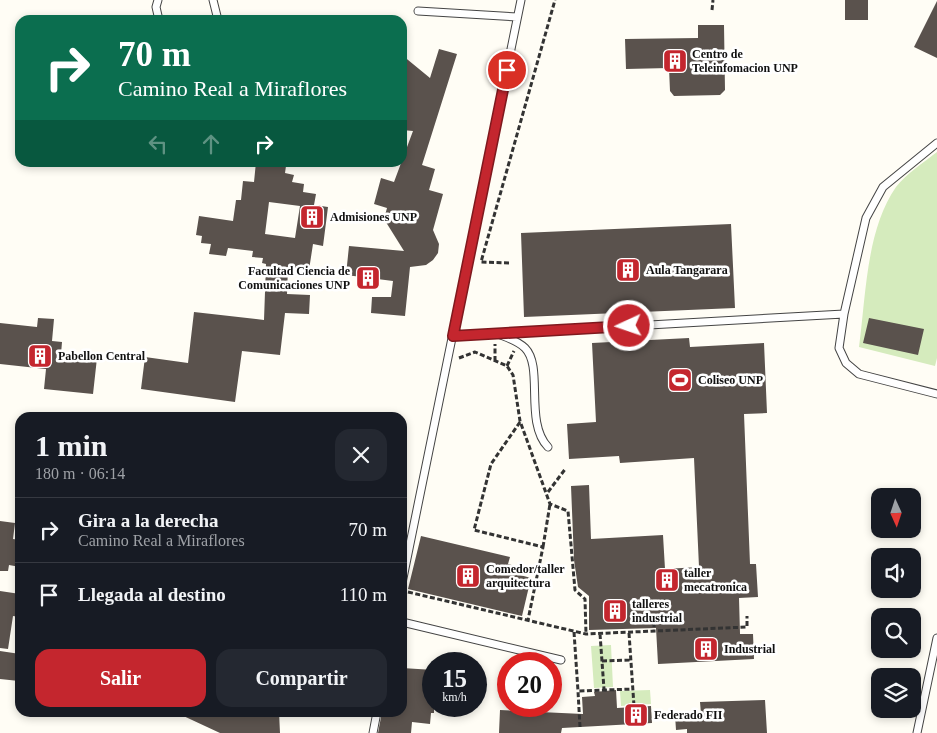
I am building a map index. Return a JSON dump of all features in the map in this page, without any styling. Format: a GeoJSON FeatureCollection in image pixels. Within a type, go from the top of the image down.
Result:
{"type":"FeatureCollection","features":[{"type":"Feature","properties":{"kind":"lane"},"geometry":{"type":"LineString","coordinates":[[158,0],[156,7],[158,15]]}},
{"type":"Feature","properties":{"kind":"lane"},"geometry":{"type":"LineString","coordinates":[[213,0],[217,15]]}},
{"type":"Feature","properties":{"kind":"lane"},"geometry":{"type":"LineString","coordinates":[[407,559],[521,0]]}},
{"type":"Feature","properties":{"kind":"lane"},"geometry":{"type":"LineString","coordinates":[[418,11],[517,17]]}},
{"type":"Feature","properties":{"kind":"lane"},"geometry":{"type":"LineString","coordinates":[[937,143],[883,187],[866,218],[844,314],[839,348],[846,364],[859,374],[937,394]]}},
{"type":"Feature","properties":{"kind":"lane"},"geometry":{"type":"LineString","coordinates":[[453,336],[844,314]]}},
{"type":"Feature","properties":{"kind":"lane"},"geometry":{"type":"LineString","coordinates":[[495,333],[517,342],[527,350],[534,375],[537,428],[541,439],[548,447]]}},
{"type":"Feature","properties":{"kind":"lane"},"geometry":{"type":"LineString","coordinates":[[407,623],[528,652]]}},
{"type":"Feature","properties":{"kind":"lane"},"geometry":{"type":"LineString","coordinates":[[917,733],[937,638]]}},
{"type":"Feature","properties":{"kind":"lane"},"geometry":{"type":"LineString","coordinates":[[373,733],[376,717]]}},
{"type":"Feature","properties":{"kind":"path"},"geometry":{"type":"LineString","coordinates":[[509,262],[481,262],[555,0]]}},
{"type":"Feature","properties":{"kind":"path"},"geometry":{"type":"LineString","coordinates":[[712,0],[712,10]]}},
{"type":"Feature","properties":{"kind":"path"},"geometry":{"type":"LineString","coordinates":[[454,359],[476,352],[507,366],[513,375],[520,421],[547,492],[550,504],[528,620]]}},
{"type":"Feature","properties":{"kind":"path"},"geometry":{"type":"LineString","coordinates":[[520,421],[491,464],[474,530],[543,546]]}},
{"type":"Feature","properties":{"kind":"path"},"geometry":{"type":"LineString","coordinates":[[547,492],[566,468]]}},
{"type":"Feature","properties":{"kind":"path"},"geometry":{"type":"LineString","coordinates":[[550,504],[568,511],[574,590],[585,599],[586,634]]}},
{"type":"Feature","properties":{"kind":"path"},"geometry":{"type":"LineString","coordinates":[[407,591],[586,634],[748,628],[747,616]]}},
{"type":"Feature","properties":{"kind":"path"},"geometry":{"type":"LineString","coordinates":[[654,622],[654,632]]}},
{"type":"Feature","properties":{"kind":"path"},"geometry":{"type":"LineString","coordinates":[[574,631],[580,727]]}},
{"type":"Feature","properties":{"kind":"path"},"geometry":{"type":"LineString","coordinates":[[629,633],[634,706]]}},
{"type":"Feature","properties":{"kind":"path"},"geometry":{"type":"LineString","coordinates":[[600,634],[604,690]]}},
{"type":"Feature","properties":{"kind":"path"},"geometry":{"type":"LineString","coordinates":[[602,661],[631,660]]}},
{"type":"Feature","properties":{"kind":"path"},"geometry":{"type":"LineString","coordinates":[[578,691],[633,688]]}},
{"type":"Feature","properties":{"kind":"green space"},"geometry":{"type":"Polygon","coordinates":[[[937,152],[937,358],[935,366],[859,347],[869,264],[873,243],[886,204],[900,182],[937,152]]]}},
{"type":"Feature","properties":{"kind":"green space"},"geometry":{"type":"Polygon","coordinates":[[[611,645],[613,687],[594,688],[591,646],[611,645]]]}},
{"type":"Feature","properties":{"kind":"green space"},"geometry":{"type":"Polygon","coordinates":[[[650,690],[651,704],[621,706],[620,691],[650,690]]]}},
{"type":"Feature","properties":{"kind":"building"},"geometry":{"type":"Polygon","coordinates":[[[845,0],[868,0],[868,20],[845,20],[845,0]]]}},
{"type":"Feature","properties":{"kind":"building"},"geometry":{"type":"Polygon","coordinates":[[[937,1],[937,58],[914,47],[937,1]]]}},
{"type":"Feature","properties":{"kind":"building","name":"Centro de Teleinfomacion UNP"},"geometry":{"type":"Polygon","coordinates":[[[698,25],[724,25],[725,90],[720,95],[674,96],[670,91],[669,68],[626,69],[625,39],[698,38],[698,25]]]}},
{"type":"Feature","properties":{"kind":"building"},"geometry":{"type":"Polygon","coordinates":[[[439,49],[457,54],[422,165],[435,169],[429,190],[443,194],[433,230],[439,244],[438,253],[426,265],[410,267],[405,316],[371,313],[372,297],[391,297],[393,281],[346,275],[349,246],[404,251],[384,219],[387,208],[374,204],[381,178],[394,182],[400,167],[407,167],[407,147],[413,131],[407,130],[407,59],[430,78],[439,49]]]}},
{"type":"Feature","properties":{"kind":"building"},"geometry":{"type":"Polygon","coordinates":[[[256,167],[286,167],[285,173],[294,175],[292,182],[304,184],[303,192],[316,194],[314,205],[328,207],[323,246],[313,244],[309,270],[288,267],[287,294],[310,295],[309,314],[285,313],[280,355],[242,351],[235,402],[141,389],[145,357],[188,363],[194,312],[264,320],[266,264],[262,263],[263,258],[252,257],[253,251],[228,248],[226,256],[209,254],[211,244],[201,243],[202,236],[196,235],[199,216],[233,221],[236,200],[241,200],[243,181],[254,182],[256,167]],[[269,202],[265,234],[295,238],[300,206],[269,202]]]}},
{"type":"Feature","properties":{"kind":"building","name":"Aula Tangarara"},"geometry":{"type":"Polygon","coordinates":[[[731,224],[735,308],[524,317],[521,233],[731,224]]]}},
{"type":"Feature","properties":{"kind":"building","name":"Pabellon Central"},"geometry":{"type":"Polygon","coordinates":[[[38,318],[54,319],[52,341],[62,342],[61,354],[97,358],[93,394],[44,389],[46,369],[0,364],[0,323],[37,327],[38,318]]]}},
{"type":"Feature","properties":{"kind":"building"},"geometry":{"type":"Polygon","coordinates":[[[869,318],[924,329],[918,355],[863,343],[869,318]]]}},
{"type":"Feature","properties":{"kind":"building"},"geometry":{"type":"Polygon","coordinates":[[[689,338],[690,347],[764,343],[767,413],[744,414],[750,564],[756,564],[758,597],[739,598],[740,634],[753,634],[754,659],[658,664],[656,628],[589,630],[589,596],[578,587],[574,560],[571,486],[589,485],[591,539],[663,535],[665,569],[699,567],[694,458],[620,463],[619,456],[569,459],[567,424],[596,422],[592,343],[689,338]]]}},
{"type":"Feature","properties":{"kind":"building"},"geometry":{"type":"Polygon","coordinates":[[[0,521],[15,523],[13,539],[15,539],[15,566],[9,565],[8,571],[0,571],[0,521]]]}},
{"type":"Feature","properties":{"kind":"building","name":"Comedor/taller arquitectura"},"geometry":{"type":"Polygon","coordinates":[[[421,536],[510,557],[508,564],[522,568],[520,575],[531,578],[522,616],[408,589],[421,536]]]}},
{"type":"Feature","properties":{"kind":"building"},"geometry":{"type":"Polygon","coordinates":[[[0,591],[15,593],[15,616],[13,616],[8,649],[0,648],[0,591]]]}},
{"type":"Feature","properties":{"kind":"building"},"geometry":{"type":"Polygon","coordinates":[[[0,651],[15,653],[15,681],[0,679],[0,651]]]}},
{"type":"Feature","properties":{"kind":"building"},"geometry":{"type":"Polygon","coordinates":[[[407,668],[422,669],[422,717],[431,717],[430,724],[412,722],[411,733],[378,733],[381,717],[407,717],[407,668]]]}},
{"type":"Feature","properties":{"kind":"building"},"geometry":{"type":"Polygon","coordinates":[[[616,690],[617,708],[651,706],[652,723],[562,728],[561,733],[499,733],[500,717],[562,717],[562,713],[583,714],[582,697],[595,696],[594,692],[616,690]]]}},
{"type":"Feature","properties":{"kind":"building"},"geometry":{"type":"Polygon","coordinates":[[[765,700],[767,733],[687,733],[687,729],[676,730],[675,715],[701,714],[700,702],[765,700]]]}},
{"type":"Feature","properties":{"kind":"building"},"geometry":{"type":"Polygon","coordinates":[[[186,717],[279,717],[280,733],[220,733],[186,717]]]}},
{"type":"Feature","properties":{"kind":"place","name":"Centro de Teleinfomacion UNP"},"geometry":{"type":"Point","coordinates":[675,61]}},
{"type":"Feature","properties":{"kind":"place","name":"Admisiones UNP"},"geometry":{"type":"Point","coordinates":[312,217]}},
{"type":"Feature","properties":{"kind":"place","name":"Aula Tangarara"},"geometry":{"type":"Point","coordinates":[628,270]}},
{"type":"Feature","properties":{"kind":"place","name":"Facultad Ciencia de Comunicaciones UNP"},"geometry":{"type":"Point","coordinates":[368,278]}},
{"type":"Feature","properties":{"kind":"place","name":"Pabellon Central"},"geometry":{"type":"Point","coordinates":[40,356]}},
{"type":"Feature","properties":{"kind":"place","name":"Coliseo UNP"},"geometry":{"type":"Point","coordinates":[680,380]}},
{"type":"Feature","properties":{"kind":"place","name":"Comedor/taller arquitectura"},"geometry":{"type":"Point","coordinates":[468,576]}},
{"type":"Feature","properties":{"kind":"place","name":"taller mecatronica"},"geometry":{"type":"Point","coordinates":[667,580]}},
{"type":"Feature","properties":{"kind":"place","name":"talleres industrial"},"geometry":{"type":"Point","coordinates":[615,611]}},
{"type":"Feature","properties":{"kind":"place","name":"Industrial"},"geometry":{"type":"Point","coordinates":[706,649]}},
{"type":"Feature","properties":{"kind":"place","name":"Federado FII"},"geometry":{"type":"Point","coordinates":[636,715]}},
{"type":"Feature","properties":{"kind":"route"},"geometry":{"type":"LineString","coordinates":[[507,70],[453,336],[629,326]]}}]}
